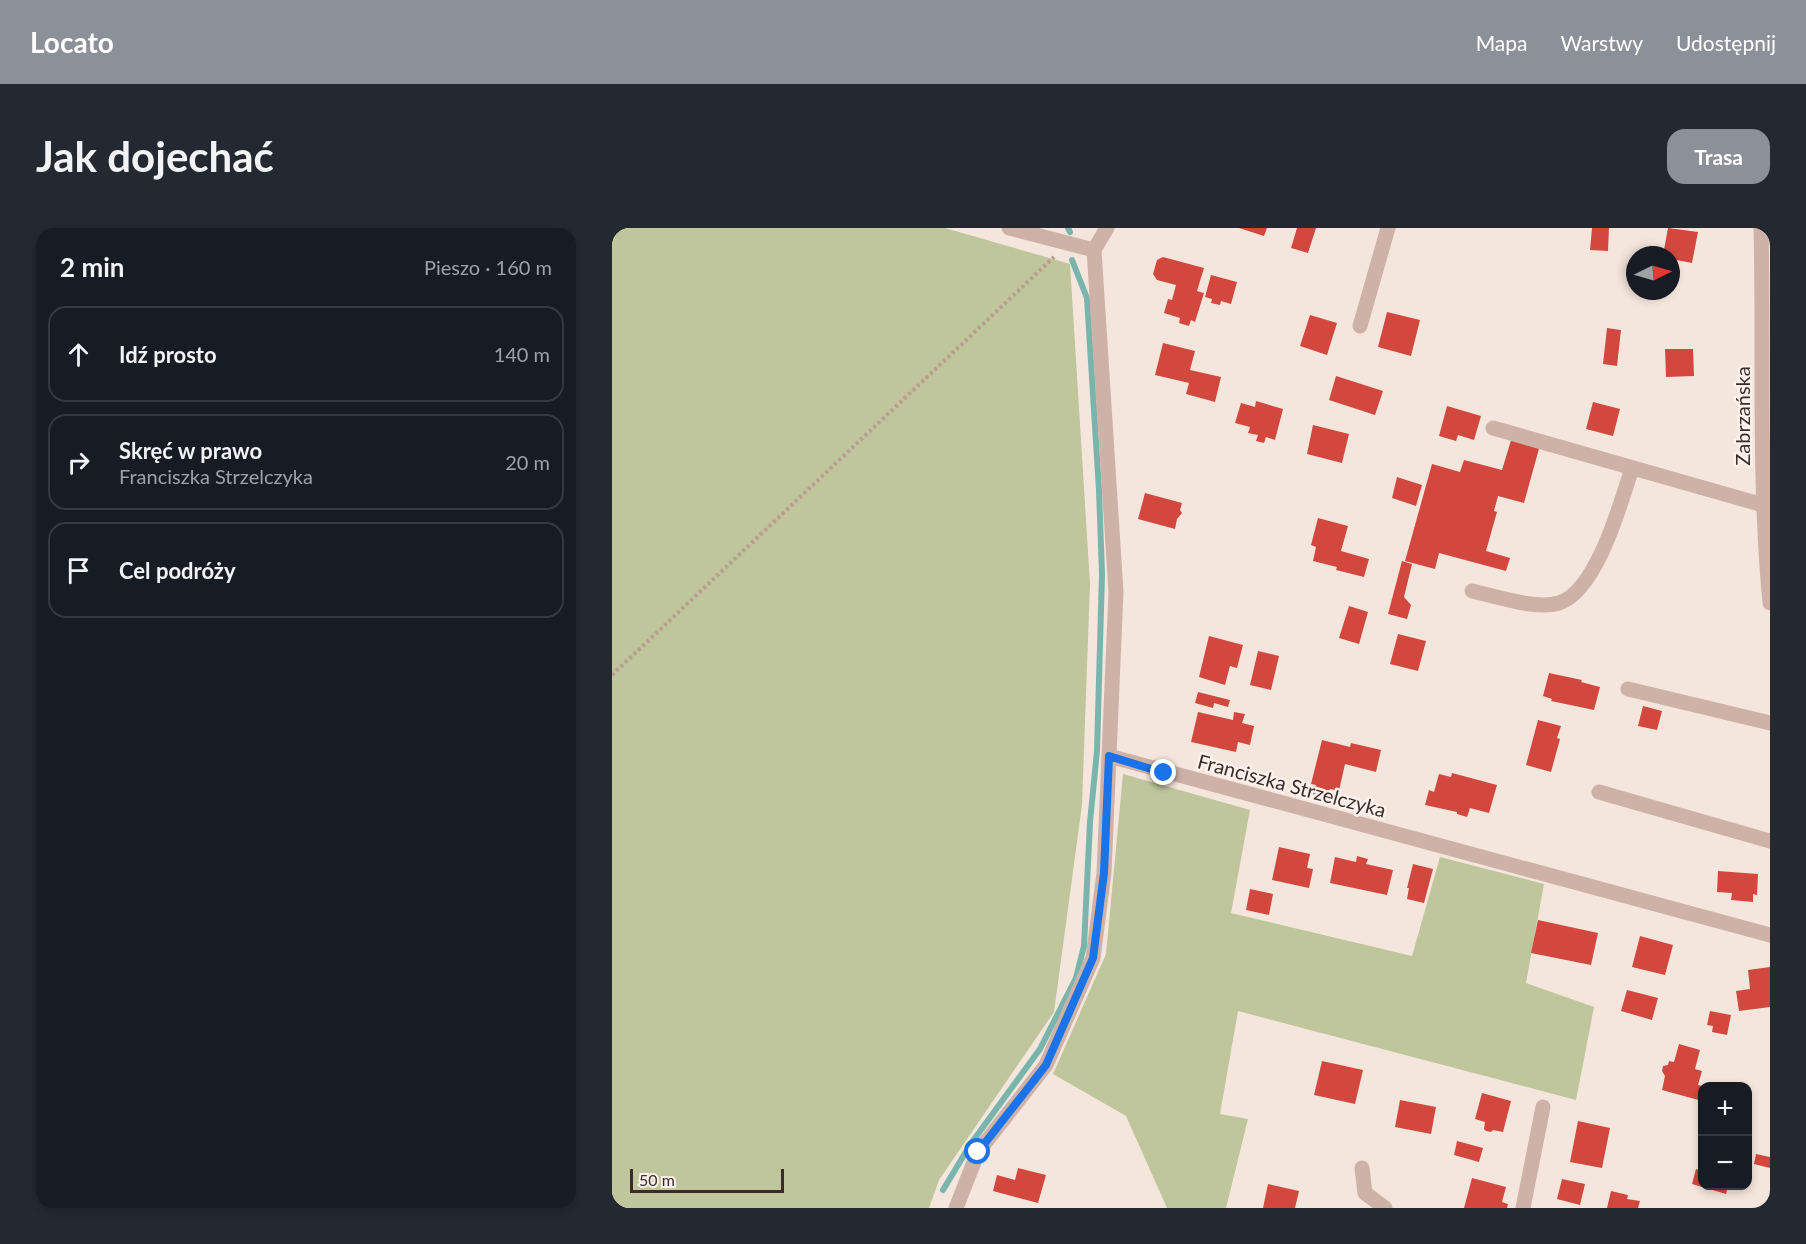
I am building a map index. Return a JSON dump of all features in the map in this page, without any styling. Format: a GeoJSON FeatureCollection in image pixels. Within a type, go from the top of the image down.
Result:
{"type":"FeatureCollection","features":[{"type":"Feature","properties":{"kind":"street"},"geometry":{"type":"LineString","coordinates":[[1009,228],[1094,250]]}},
{"type":"Feature","properties":{"kind":"street"},"geometry":{"type":"LineString","coordinates":[[956,1208],[978,1152],[1046,1065],[1093,958],[1104,873],[1116,591],[1094,250],[1107,228]]}},
{"type":"Feature","properties":{"kind":"street"},"geometry":{"type":"LineString","coordinates":[[1360,326],[1388,228]]}},
{"type":"Feature","properties":{"kind":"street","name":"Zabrzańska"},"geometry":{"type":"LineString","coordinates":[[1761,228],[1766,298],[1763,505],[1770,603]]}},
{"type":"Feature","properties":{"kind":"street"},"geometry":{"type":"LineString","coordinates":[[1493,428],[1763,505]]}},
{"type":"Feature","properties":{"kind":"street"},"geometry":{"type":"LineString","coordinates":[[1472,591],[1537,605],[1560,603],[1572,594],[1589,577],[1615,525],[1632,468]]}},
{"type":"Feature","properties":{"kind":"street"},"geometry":{"type":"LineString","coordinates":[[1628,689],[1770,723]]}},
{"type":"Feature","properties":{"kind":"street","name":"Franciszka Strzelczyka"},"geometry":{"type":"LineString","coordinates":[[1109,756],[1164,773],[1770,935]]}},
{"type":"Feature","properties":{"kind":"street"},"geometry":{"type":"LineString","coordinates":[[1599,792],[1770,841]]}},
{"type":"Feature","properties":{"kind":"street"},"geometry":{"type":"LineString","coordinates":[[1523,1208],[1544,1107]]}},
{"type":"Feature","properties":{"kind":"street"},"geometry":{"type":"LineString","coordinates":[[1362,1168],[1365,1193],[1384,1208]]}},
{"type":"Feature","properties":{"kind":"path"},"geometry":{"type":"LineString","coordinates":[[612,675],[1068,244]]}},
{"type":"Feature","properties":{"kind":"green space"},"geometry":{"type":"Polygon","coordinates":[[[612,228],[945,228],[1070,264],[1090,584],[1082,805],[1054,1012],[939,1180],[929,1208],[612,1208],[612,228]]]}},
{"type":"Feature","properties":{"kind":"green space"},"geometry":{"type":"Polygon","coordinates":[[[1123,774],[1250,810],[1231,913],[1412,956],[1440,857],[1544,884],[1526,983],[1594,1007],[1576,1100],[1238,1011],[1220,1114],[1248,1119],[1226,1208],[1167,1208],[1126,1116],[1053,1074],[1106,954],[1123,774]]]}},
{"type":"Feature","properties":{"kind":"building"},"geometry":{"type":"Polygon","coordinates":[[[1239,228],[1267,228],[1264,236],[1239,228]]]}},
{"type":"Feature","properties":{"kind":"building"},"geometry":{"type":"Polygon","coordinates":[[[1297,228],[1316,228],[1308,253],[1291,248],[1297,228]]]}},
{"type":"Feature","properties":{"kind":"building"},"geometry":{"type":"Polygon","coordinates":[[[1592,228],[1609,228],[1608,251],[1590,250],[1592,228]]]}},
{"type":"Feature","properties":{"kind":"building"},"geometry":{"type":"Polygon","coordinates":[[[1668,228],[1698,232],[1692,263],[1680,261],[1680,246],[1665,246],[1668,228]]]}},
{"type":"Feature","properties":{"kind":"building"},"geometry":{"type":"Polygon","coordinates":[[[1163,257],[1204,268],[1197,291],[1204,293],[1195,322],[1191,320],[1189,326],[1179,323],[1180,318],[1164,313],[1168,299],[1172,300],[1176,285],[1157,280],[1153,274],[1157,260],[1163,257]]]}},
{"type":"Feature","properties":{"kind":"building"},"geometry":{"type":"Polygon","coordinates":[[[1211,275],[1237,282],[1231,304],[1221,301],[1220,305],[1211,303],[1212,299],[1205,297],[1211,275]]]}},
{"type":"Feature","properties":{"kind":"building"},"geometry":{"type":"Polygon","coordinates":[[[1387,312],[1420,320],[1411,356],[1378,347],[1387,312]]]}},
{"type":"Feature","properties":{"kind":"building"},"geometry":{"type":"Polygon","coordinates":[[[1310,315],[1337,323],[1327,355],[1300,346],[1310,315]]]}},
{"type":"Feature","properties":{"kind":"building"},"geometry":{"type":"Polygon","coordinates":[[[1607,328],[1621,330],[1617,366],[1603,364],[1607,328]]]}},
{"type":"Feature","properties":{"kind":"building"},"geometry":{"type":"Polygon","coordinates":[[[1163,343],[1195,351],[1190,370],[1221,377],[1215,402],[1186,394],[1189,383],[1155,375],[1163,343]]]}},
{"type":"Feature","properties":{"kind":"building"},"geometry":{"type":"Polygon","coordinates":[[[1665,349],[1693,349],[1694,376],[1666,377],[1665,349]]]}},
{"type":"Feature","properties":{"kind":"building"},"geometry":{"type":"Polygon","coordinates":[[[1336,376],[1383,391],[1375,415],[1329,400],[1336,376]]]}},
{"type":"Feature","properties":{"kind":"building"},"geometry":{"type":"Polygon","coordinates":[[[1256,401],[1283,409],[1275,440],[1266,437],[1264,443],[1256,441],[1258,435],[1248,433],[1250,427],[1235,423],[1241,403],[1255,407],[1256,401]]]}},
{"type":"Feature","properties":{"kind":"building"},"geometry":{"type":"Polygon","coordinates":[[[1593,402],[1620,409],[1613,436],[1586,429],[1593,402]]]}},
{"type":"Feature","properties":{"kind":"building"},"geometry":{"type":"Polygon","coordinates":[[[1447,406],[1481,416],[1474,440],[1458,435],[1456,441],[1439,436],[1447,406]]]}},
{"type":"Feature","properties":{"kind":"building"},"geometry":{"type":"Polygon","coordinates":[[[1313,425],[1349,434],[1342,463],[1307,454],[1313,425]]]}},
{"type":"Feature","properties":{"kind":"building"},"geometry":{"type":"Polygon","coordinates":[[[1512,437],[1540,445],[1524,503],[1498,496],[1494,511],[1497,512],[1486,551],[1510,558],[1506,571],[1439,553],[1435,569],[1405,561],[1432,464],[1460,472],[1464,460],[1502,470],[1512,437]]]}},
{"type":"Feature","properties":{"kind":"building"},"geometry":{"type":"Polygon","coordinates":[[[1397,477],[1422,485],[1416,506],[1392,498],[1397,477]]]}},
{"type":"Feature","properties":{"kind":"building"},"geometry":{"type":"Polygon","coordinates":[[[1145,493],[1182,503],[1180,510],[1182,513],[1177,519],[1175,529],[1138,519],[1145,493]]]}},
{"type":"Feature","properties":{"kind":"building"},"geometry":{"type":"Polygon","coordinates":[[[1318,518],[1348,526],[1341,551],[1369,559],[1364,577],[1313,561],[1316,547],[1311,545],[1318,518]]]}},
{"type":"Feature","properties":{"kind":"building"},"geometry":{"type":"Polygon","coordinates":[[[1402,561],[1412,564],[1404,597],[1411,605],[1407,619],[1388,614],[1402,561]]]}},
{"type":"Feature","properties":{"kind":"building"},"geometry":{"type":"Polygon","coordinates":[[[1349,606],[1368,612],[1359,644],[1339,638],[1349,606]]]}},
{"type":"Feature","properties":{"kind":"building"},"geometry":{"type":"Polygon","coordinates":[[[1398,634],[1426,641],[1418,671],[1390,664],[1398,634]]]}},
{"type":"Feature","properties":{"kind":"building"},"geometry":{"type":"Polygon","coordinates":[[[1209,636],[1243,645],[1237,668],[1230,666],[1225,685],[1199,677],[1209,636]]]}},
{"type":"Feature","properties":{"kind":"building"},"geometry":{"type":"Polygon","coordinates":[[[1258,651],[1279,656],[1271,690],[1250,685],[1258,651]]]}},
{"type":"Feature","properties":{"kind":"building"},"geometry":{"type":"Polygon","coordinates":[[[1549,673],[1582,680],[1581,682],[1600,687],[1594,710],[1551,701],[1552,699],[1543,696],[1549,673]]]}},
{"type":"Feature","properties":{"kind":"building"},"geometry":{"type":"Polygon","coordinates":[[[1198,692],[1230,700],[1228,707],[1214,703],[1213,708],[1195,703],[1198,692]]]}},
{"type":"Feature","properties":{"kind":"building"},"geometry":{"type":"Polygon","coordinates":[[[1643,706],[1662,711],[1657,730],[1638,726],[1643,706]]]}},
{"type":"Feature","properties":{"kind":"building"},"geometry":{"type":"Polygon","coordinates":[[[1198,712],[1233,720],[1234,712],[1245,714],[1242,723],[1254,726],[1250,745],[1238,742],[1236,752],[1191,742],[1198,712]]]}},
{"type":"Feature","properties":{"kind":"building"},"geometry":{"type":"Polygon","coordinates":[[[1538,720],[1561,726],[1551,772],[1526,765],[1538,720]]]}},
{"type":"Feature","properties":{"kind":"building"},"geometry":{"type":"Polygon","coordinates":[[[1322,740],[1350,747],[1351,743],[1381,750],[1376,772],[1345,764],[1339,791],[1330,789],[1327,797],[1313,794],[1316,785],[1311,784],[1322,740]]]}},
{"type":"Feature","properties":{"kind":"building"},"geometry":{"type":"Polygon","coordinates":[[[1452,773],[1497,785],[1489,813],[1470,808],[1467,817],[1457,812],[1425,805],[1429,790],[1434,792],[1439,774],[1451,777],[1452,773]]]}},
{"type":"Feature","properties":{"kind":"building"},"geometry":{"type":"Polygon","coordinates":[[[1279,847],[1310,854],[1307,868],[1313,869],[1309,888],[1272,880],[1279,847]]]}},
{"type":"Feature","properties":{"kind":"building"},"geometry":{"type":"Polygon","coordinates":[[[1357,856],[1368,859],[1366,864],[1393,870],[1387,895],[1330,883],[1335,857],[1356,862],[1357,856]]]}},
{"type":"Feature","properties":{"kind":"building"},"geometry":{"type":"Polygon","coordinates":[[[1413,864],[1433,869],[1424,903],[1407,899],[1409,888],[1407,888],[1413,864]]]}},
{"type":"Feature","properties":{"kind":"building"},"geometry":{"type":"Polygon","coordinates":[[[1718,871],[1758,874],[1757,895],[1753,894],[1753,902],[1731,900],[1732,893],[1717,892],[1718,871]]]}},
{"type":"Feature","properties":{"kind":"building"},"geometry":{"type":"Polygon","coordinates":[[[1250,889],[1273,894],[1269,915],[1246,910],[1250,889]]]}},
{"type":"Feature","properties":{"kind":"building"},"geometry":{"type":"Polygon","coordinates":[[[1538,920],[1598,933],[1591,965],[1531,953],[1538,920]]]}},
{"type":"Feature","properties":{"kind":"building"},"geometry":{"type":"Polygon","coordinates":[[[1640,936],[1673,945],[1665,975],[1632,967],[1640,936]]]}},
{"type":"Feature","properties":{"kind":"building"},"geometry":{"type":"Polygon","coordinates":[[[1770,967],[1770,1007],[1739,1011],[1736,991],[1750,989],[1748,970],[1770,967]]]}},
{"type":"Feature","properties":{"kind":"building"},"geometry":{"type":"Polygon","coordinates":[[[1627,990],[1658,998],[1652,1020],[1621,1011],[1627,990]]]}},
{"type":"Feature","properties":{"kind":"building"},"geometry":{"type":"Polygon","coordinates":[[[1710,1011],[1731,1015],[1727,1035],[1712,1032],[1713,1026],[1707,1025],[1710,1011]]]}},
{"type":"Feature","properties":{"kind":"building"},"geometry":{"type":"Polygon","coordinates":[[[1679,1044],[1700,1050],[1695,1069],[1702,1071],[1698,1082],[1698,1100],[1662,1090],[1665,1076],[1662,1071],[1663,1066],[1668,1065],[1669,1061],[1674,1062],[1679,1044]]]}},
{"type":"Feature","properties":{"kind":"building"},"geometry":{"type":"Polygon","coordinates":[[[1322,1061],[1363,1070],[1355,1104],[1314,1095],[1322,1061]]]}},
{"type":"Feature","properties":{"kind":"building"},"geometry":{"type":"Polygon","coordinates":[[[1482,1093],[1511,1101],[1503,1132],[1486,1131],[1485,1122],[1475,1119],[1482,1093]]]}},
{"type":"Feature","properties":{"kind":"building"},"geometry":{"type":"Polygon","coordinates":[[[1400,1100],[1436,1107],[1431,1134],[1395,1127],[1400,1100]]]}},
{"type":"Feature","properties":{"kind":"building"},"geometry":{"type":"Polygon","coordinates":[[[1578,1121],[1610,1128],[1602,1168],[1570,1162],[1578,1121]]]}},
{"type":"Feature","properties":{"kind":"building"},"geometry":{"type":"Polygon","coordinates":[[[1457,1141],[1483,1148],[1479,1162],[1454,1155],[1457,1141]]]}},
{"type":"Feature","properties":{"kind":"building"},"geometry":{"type":"Polygon","coordinates":[[[1756,1154],[1770,1157],[1770,1168],[1754,1164],[1756,1154]]]}},
{"type":"Feature","properties":{"kind":"building"},"geometry":{"type":"Polygon","coordinates":[[[1018,1168],[1046,1175],[1038,1203],[993,1191],[997,1175],[1015,1180],[1018,1168]]]}},
{"type":"Feature","properties":{"kind":"building"},"geometry":{"type":"Polygon","coordinates":[[[1696,1169],[1698,1170],[1698,1186],[1692,1184],[1696,1169]]]}},
{"type":"Feature","properties":{"kind":"building"},"geometry":{"type":"Polygon","coordinates":[[[1472,1178],[1506,1187],[1502,1202],[1508,1204],[1507,1208],[1464,1208],[1472,1178]]]}},
{"type":"Feature","properties":{"kind":"building"},"geometry":{"type":"Polygon","coordinates":[[[1562,1179],[1585,1184],[1580,1205],[1557,1199],[1562,1179]]]}},
{"type":"Feature","properties":{"kind":"building"},"geometry":{"type":"Polygon","coordinates":[[[1268,1184],[1299,1191],[1295,1208],[1263,1208],[1268,1184]]]}},
{"type":"Feature","properties":{"kind":"building"},"geometry":{"type":"Polygon","coordinates":[[[1712,1190],[1727,1190],[1726,1194],[1712,1190]]]}},
{"type":"Feature","properties":{"kind":"building"},"geometry":{"type":"Polygon","coordinates":[[[1611,1191],[1628,1195],[1627,1199],[1640,1201],[1638,1208],[1607,1208],[1611,1191]]]}},
{"type":"Feature","properties":{"kind":"waterway"},"geometry":{"type":"LineString","coordinates":[[1068,228],[1070,232]]}},
{"type":"Feature","properties":{"kind":"waterway"},"geometry":{"type":"LineString","coordinates":[[943,1190],[970,1145],[1040,1049],[1076,978],[1084,946],[1090,822],[1097,751],[1102,574],[1087,298],[1072,260]]}},
{"type":"Feature","properties":{"kind":"route"},"geometry":{"type":"LineString","coordinates":[[978,1152],[1046,1065],[1093,958],[1104,873],[1109,756],[1164,773]]}}]}
